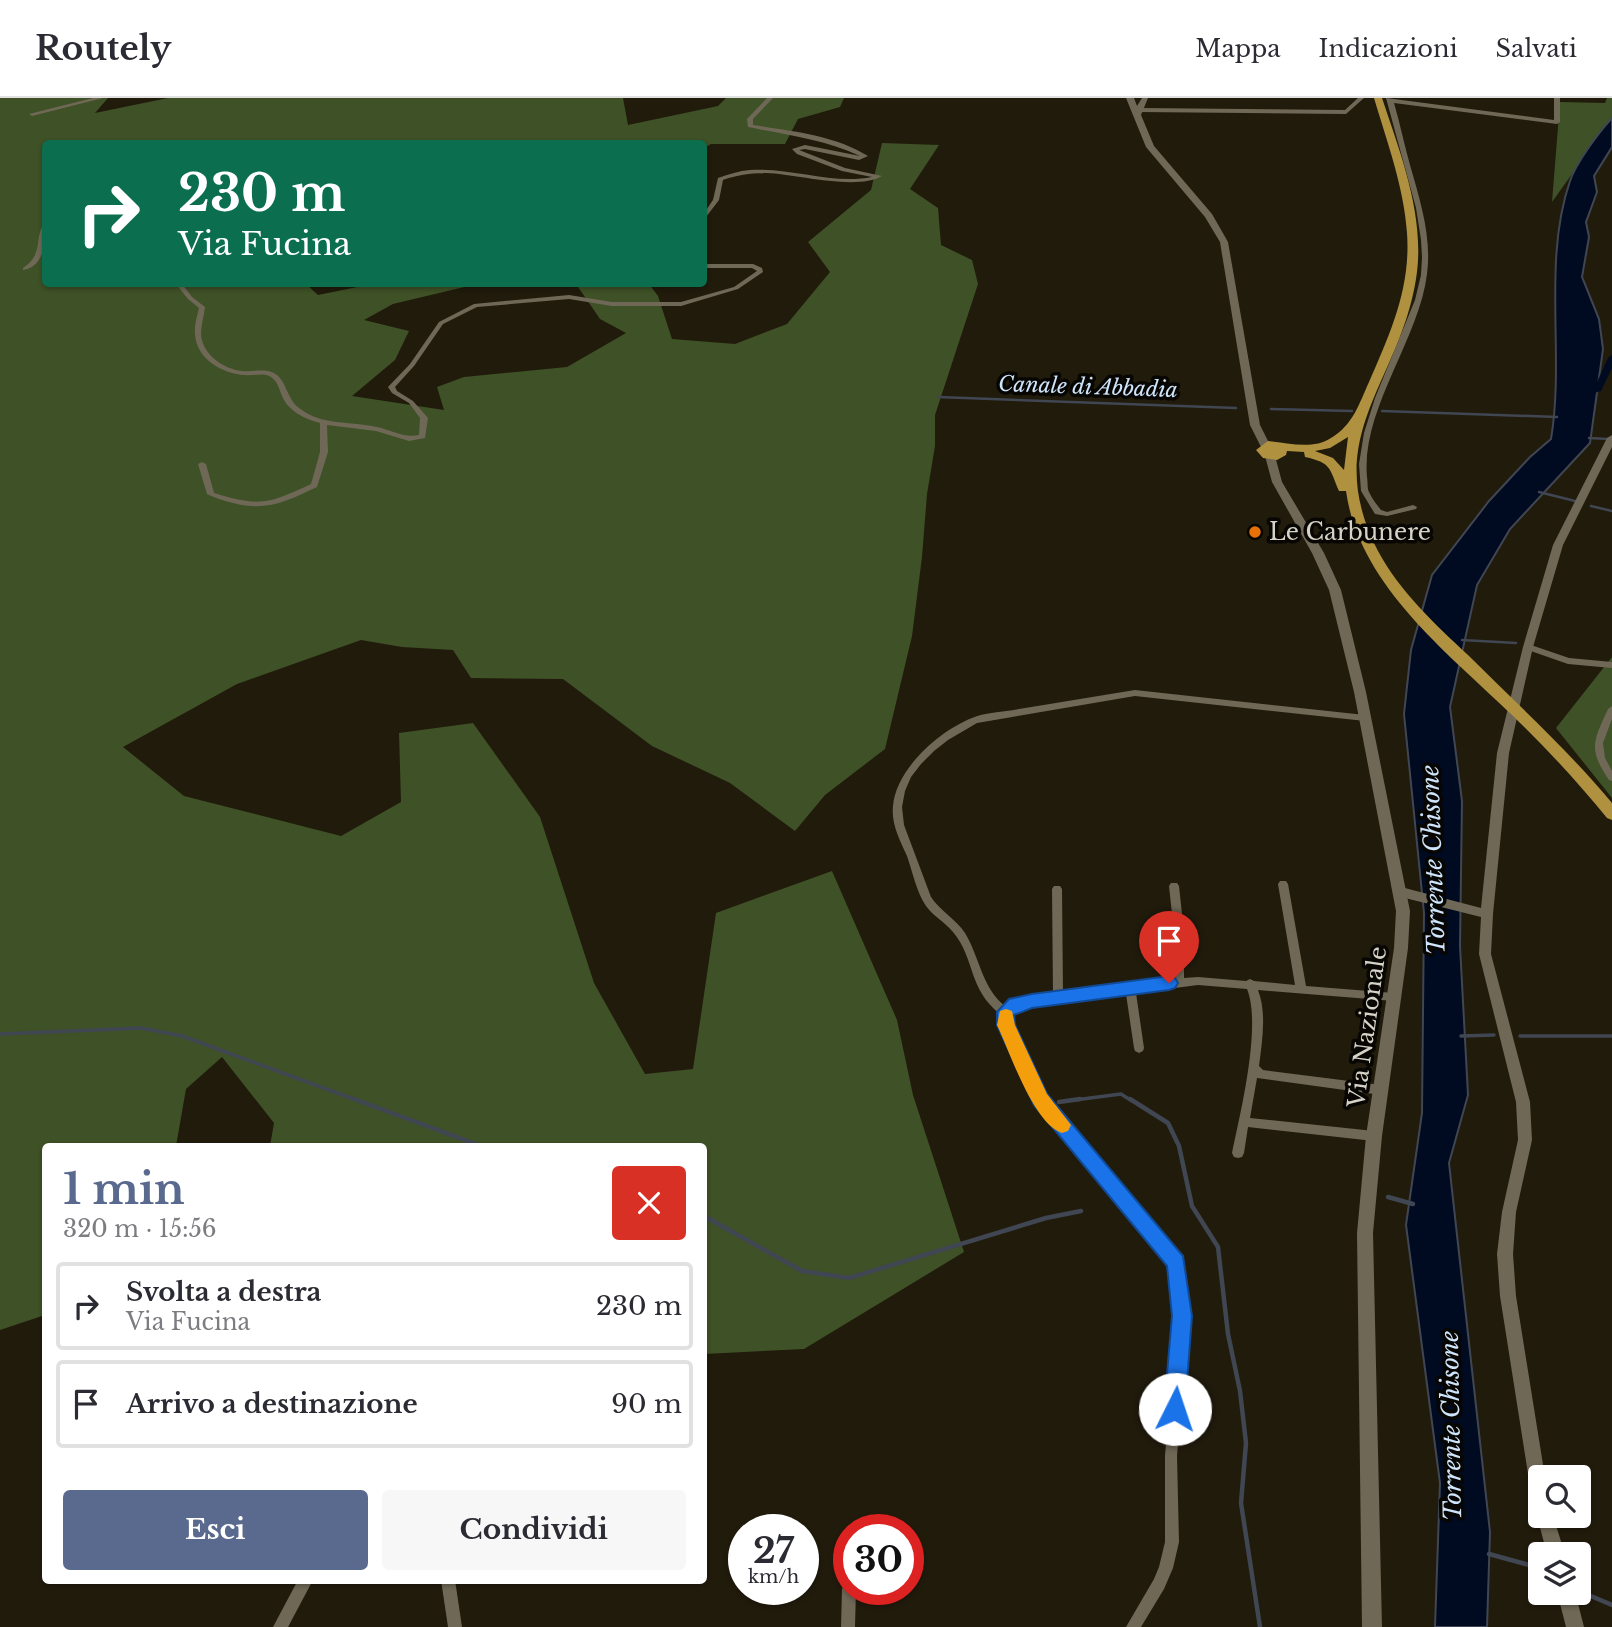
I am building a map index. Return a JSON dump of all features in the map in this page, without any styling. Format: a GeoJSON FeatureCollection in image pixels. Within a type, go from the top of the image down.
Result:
{"type":"FeatureCollection","features":[{"type":"Feature","properties":{"kind":"main road"},"geometry":{"type":"LineString","coordinates":[[1132,98],[1146,98],[1138,113]]}},
{"type":"Feature","properties":{"kind":"main road","name":"Via Nazionale"},"geometry":{"type":"LineString","coordinates":[[1132,98],[1150,148],[1209,216],[1224,242],[1255,425],[1274,450],[1277,482],[1318,553],[1335,590],[1348,637],[1401,892],[1403,933],[1374,1136],[1365,1241],[1372,1627]]}},
{"type":"Feature","properties":{"kind":"main road"},"geometry":{"type":"LineString","coordinates":[[1378,98],[1406,190],[1414,252],[1403,311],[1359,415],[1350,448],[1350,485],[1355,511],[1381,566],[1394,586],[1438,635],[1571,766],[1612,814]]}},
{"type":"Feature","properties":{"kind":"main road"},"geometry":{"type":"LineString","coordinates":[[1274,450],[1308,449],[1328,445],[1347,432],[1359,415]]}},
{"type":"Feature","properties":{"kind":"main road"},"geometry":{"type":"LineString","coordinates":[[1309,454],[1350,448]]}},
{"type":"Feature","properties":{"kind":"main road"},"geometry":{"type":"LineString","coordinates":[[1274,450],[1325,458],[1339,469],[1347,507],[1360,542],[1367,554],[1381,566]]}},
{"type":"Feature","properties":{"kind":"street"},"geometry":{"type":"LineString","coordinates":[[32,114],[100,98]]}},
{"type":"Feature","properties":{"kind":"street"},"geometry":{"type":"LineString","coordinates":[[707,212],[716,200],[720,179],[730,175],[759,172],[841,180],[871,179],[879,176],[845,170],[799,153],[795,149],[805,147],[859,158],[865,156],[855,151],[796,133],[750,126],[750,118],[770,98]]}},
{"type":"Feature","properties":{"kind":"street"},"geometry":{"type":"LineString","coordinates":[[1413,507],[1387,514],[1378,512],[1365,496],[1362,472],[1364,445],[1377,401],[1419,301],[1425,257],[1420,201],[1402,144],[1399,124],[1389,99],[1557,122],[1556,98]]}},
{"type":"Feature","properties":{"kind":"street"},"geometry":{"type":"LineString","coordinates":[[1138,113],[1346,112],[1362,99]]}},
{"type":"Feature","properties":{"kind":"street"},"geometry":{"type":"LineString","coordinates":[[25,269],[41,254],[42,230]]}},
{"type":"Feature","properties":{"kind":"street"},"geometry":{"type":"LineString","coordinates":[[182,287],[190,298],[202,307],[198,335],[204,349],[220,367],[233,372],[273,375],[281,383],[290,404],[323,424],[373,428],[405,439],[422,436],[424,418],[411,402],[394,393],[391,387],[412,365],[441,323],[467,308],[490,303],[569,297],[612,304],[681,304],[736,288],[760,272],[760,269],[752,266],[707,266]]}},
{"type":"Feature","properties":{"kind":"street"},"geometry":{"type":"LineString","coordinates":[[202,464],[211,494],[244,505],[274,505],[314,485],[324,452],[323,424]]}},
{"type":"Feature","properties":{"kind":"street"},"geometry":{"type":"LineString","coordinates":[[1535,1465],[1508,1296],[1505,1254],[1508,1212],[1525,1140],[1523,1102],[1485,954],[1487,914],[1500,769],[1528,647],[1558,545],[1612,438]]}},
{"type":"Feature","properties":{"kind":"street"},"geometry":{"type":"LineString","coordinates":[[1528,647],[1568,661],[1612,665]]}},
{"type":"Feature","properties":{"kind":"street"},"geometry":{"type":"LineString","coordinates":[[1006,1012],[987,997],[979,984],[959,931],[929,903],[899,826],[896,805],[902,782],[915,764],[933,749],[958,729],[975,720],[1135,693],[1365,718]]}},
{"type":"Feature","properties":{"kind":"street"},"geometry":{"type":"LineString","coordinates":[[1612,709],[1600,733],[1597,748],[1612,778]]}},
{"type":"Feature","properties":{"kind":"street"},"geometry":{"type":"LineString","coordinates":[[1283,884],[1301,988]]}},
{"type":"Feature","properties":{"kind":"street"},"geometry":{"type":"LineString","coordinates":[[1174,886],[1180,933],[1179,982]]}},
{"type":"Feature","properties":{"kind":"street"},"geometry":{"type":"LineString","coordinates":[[1057,889],[1058,997]]}},
{"type":"Feature","properties":{"kind":"street"},"geometry":{"type":"LineString","coordinates":[[1401,892],[1487,914]]}},
{"type":"Feature","properties":{"kind":"street"},"geometry":{"type":"LineString","coordinates":[[1133,1627],[1163,1576],[1172,1542],[1171,1456],[1182,1316],[1176,1262],[1040,1100],[1006,1025],[1006,1012],[1015,1004],[1179,982],[1222,981],[1394,997]]}},
{"type":"Feature","properties":{"kind":"street"},"geometry":{"type":"LineString","coordinates":[[1238,1153],[1254,1068],[1258,1028],[1254,992],[1250,983]]}},
{"type":"Feature","properties":{"kind":"street"},"geometry":{"type":"LineString","coordinates":[[1130,988],[1139,1048]]}},
{"type":"Feature","properties":{"kind":"street"},"geometry":{"type":"LineString","coordinates":[[1254,1068],[1260,1073],[1381,1090]]}},
{"type":"Feature","properties":{"kind":"street"},"geometry":{"type":"LineString","coordinates":[[1243,1122],[1374,1136]]}},
{"type":"Feature","properties":{"kind":"street"},"geometry":{"type":"LineString","coordinates":[[280,1627],[304,1584]]}},
{"type":"Feature","properties":{"kind":"street"},"geometry":{"type":"LineString","coordinates":[[450,1584],[455,1627]]}},
{"type":"Feature","properties":{"kind":"street"},"geometry":{"type":"LineString","coordinates":[[848,1627],[849,1605]]}},
{"type":"Feature","properties":{"kind":"street"},"geometry":{"type":"LineString","coordinates":[[1569,1605],[1575,1627]]}},
{"type":"Feature","properties":{"kind":"green space"},"geometry":{"type":"Polygon","coordinates":[[[0,98],[108,98],[95,113],[168,98],[623,98],[628,125],[718,106],[726,98],[844,98],[840,107],[798,119],[785,144],[711,144],[707,146],[707,140],[42,140],[42,287],[309,287],[318,295],[357,287],[464,287],[393,304],[364,320],[409,331],[395,360],[352,396],[444,410],[437,387],[464,377],[567,367],[626,333],[600,319],[578,287],[651,287],[658,296],[672,339],[735,344],[787,324],[830,272],[808,242],[871,190],[882,143],[939,145],[910,189],[938,208],[941,245],[972,260],[978,284],[935,415],[935,446],[927,494],[912,636],[885,749],[825,795],[795,831],[730,783],[652,746],[563,679],[471,678],[453,650],[402,647],[361,640],[237,684],[123,747],[184,796],[341,836],[401,802],[399,733],[473,723],[540,817],[594,983],[645,1074],[693,1069],[716,913],[832,871],[897,1020],[913,1095],[964,1252],[804,1349],[707,1354],[707,1143],[271,1143],[274,1123],[222,1057],[186,1089],[177,1143],[42,1143],[42,1316],[0,1330],[0,98]]]}},
{"type":"Feature","properties":{"kind":"green space"},"geometry":{"type":"Polygon","coordinates":[[[1607,98],[1612,98],[1612,118],[1552,202],[1560,102],[1605,103],[1607,98]]]}},
{"type":"Feature","properties":{"kind":"green space"},"geometry":{"type":"Polygon","coordinates":[[[1612,657],[1612,798],[1556,728],[1612,657]]]}},
{"type":"Feature","properties":{"kind":"water","name":"Torrente Chisone"},"geometry":{"type":"Polygon","coordinates":[[[1612,118],[1612,147],[1594,176],[1597,192],[1586,222],[1589,237],[1582,277],[1599,319],[1603,349],[1590,443],[1510,529],[1477,585],[1450,707],[1462,801],[1460,946],[1468,1095],[1449,1163],[1490,1532],[1487,1627],[1435,1627],[1440,1483],[1406,1225],[1422,1113],[1424,913],[1404,714],[1411,650],[1432,575],[1489,501],[1530,457],[1551,439],[1556,375],[1555,276],[1562,212],[1577,166],[1612,118]]]}},
{"type":"Feature","properties":{"kind":"waterway"},"geometry":{"type":"LineString","coordinates":[[1597,391],[1612,358]]}},
{"type":"Feature","properties":{"kind":"waterway","name":"Canale di Abbadia"},"geometry":{"type":"LineString","coordinates":[[938,397],[1236,408]]}},
{"type":"Feature","properties":{"kind":"waterway","name":"Canale di Abbadia"},"geometry":{"type":"LineString","coordinates":[[1271,409],[1352,411]]}},
{"type":"Feature","properties":{"kind":"waterway","name":"Canale di Abbadia"},"geometry":{"type":"LineString","coordinates":[[1382,411],[1557,417]]}},
{"type":"Feature","properties":{"kind":"waterway"},"geometry":{"type":"LineString","coordinates":[[1589,438],[1608,439]]}},
{"type":"Feature","properties":{"kind":"waterway"},"geometry":{"type":"LineString","coordinates":[[1539,492],[1575,501]]}},
{"type":"Feature","properties":{"kind":"waterway"},"geometry":{"type":"LineString","coordinates":[[1591,506],[1612,511]]}},
{"type":"Feature","properties":{"kind":"waterway"},"geometry":{"type":"LineString","coordinates":[[1462,640],[1516,643]]}},
{"type":"Feature","properties":{"kind":"waterway"},"geometry":{"type":"LineString","coordinates":[[0,1034],[141,1028],[182,1036],[359,1101]]}},
{"type":"Feature","properties":{"kind":"waterway"},"geometry":{"type":"LineString","coordinates":[[1461,1036],[1494,1035]]}},
{"type":"Feature","properties":{"kind":"waterway"},"geometry":{"type":"LineString","coordinates":[[1520,1036],[1612,1036]]}},
{"type":"Feature","properties":{"kind":"waterway","name":"Canale di Abbadia"},"geometry":{"type":"LineString","coordinates":[[1067,1101],[1121,1094],[1132,1101]]}},
{"type":"Feature","properties":{"kind":"waterway"},"geometry":{"type":"LineString","coordinates":[[354,1099],[473,1143]]}},
{"type":"Feature","properties":{"kind":"waterway","name":"Canale di Abbadia"},"geometry":{"type":"LineString","coordinates":[[1059,1102],[1080,1099]]}},
{"type":"Feature","properties":{"kind":"waterway","name":"Canale di Abbadia"},"geometry":{"type":"LineString","coordinates":[[1130,1099],[1168,1123],[1179,1146],[1192,1206],[1218,1247],[1228,1334],[1240,1391],[1246,1443],[1241,1503],[1260,1627]]}},
{"type":"Feature","properties":{"kind":"waterway"},"geometry":{"type":"LineString","coordinates":[[1388,1197],[1413,1204]]}},
{"type":"Feature","properties":{"kind":"waterway"},"geometry":{"type":"LineString","coordinates":[[707,1218],[802,1271],[849,1278],[1046,1218],[1081,1211]]}},
{"type":"Feature","properties":{"kind":"waterway"},"geometry":{"type":"LineString","coordinates":[[1489,1554],[1528,1565]]}},
{"type":"Feature","properties":{"kind":"waterway"},"geometry":{"type":"LineString","coordinates":[[1591,1596],[1612,1605]]}},
{"type":"Feature","properties":{"kind":"slow traffic"},"geometry":{"type":"LineString","coordinates":[[1006,1016],[1006,1025],[1040,1100],[1062,1125]]}},
{"type":"Feature","properties":{"kind":"place","name":"Le Carbunere"},"geometry":{"type":"Point","coordinates":[1255,532]}},
{"type":"Feature","properties":{"kind":"route"},"geometry":{"type":"LineString","coordinates":[[1169,983],[1015,1004],[1006,1012],[1006,1025],[1040,1100],[1176,1262],[1182,1316],[1175,1409]]}}]}
